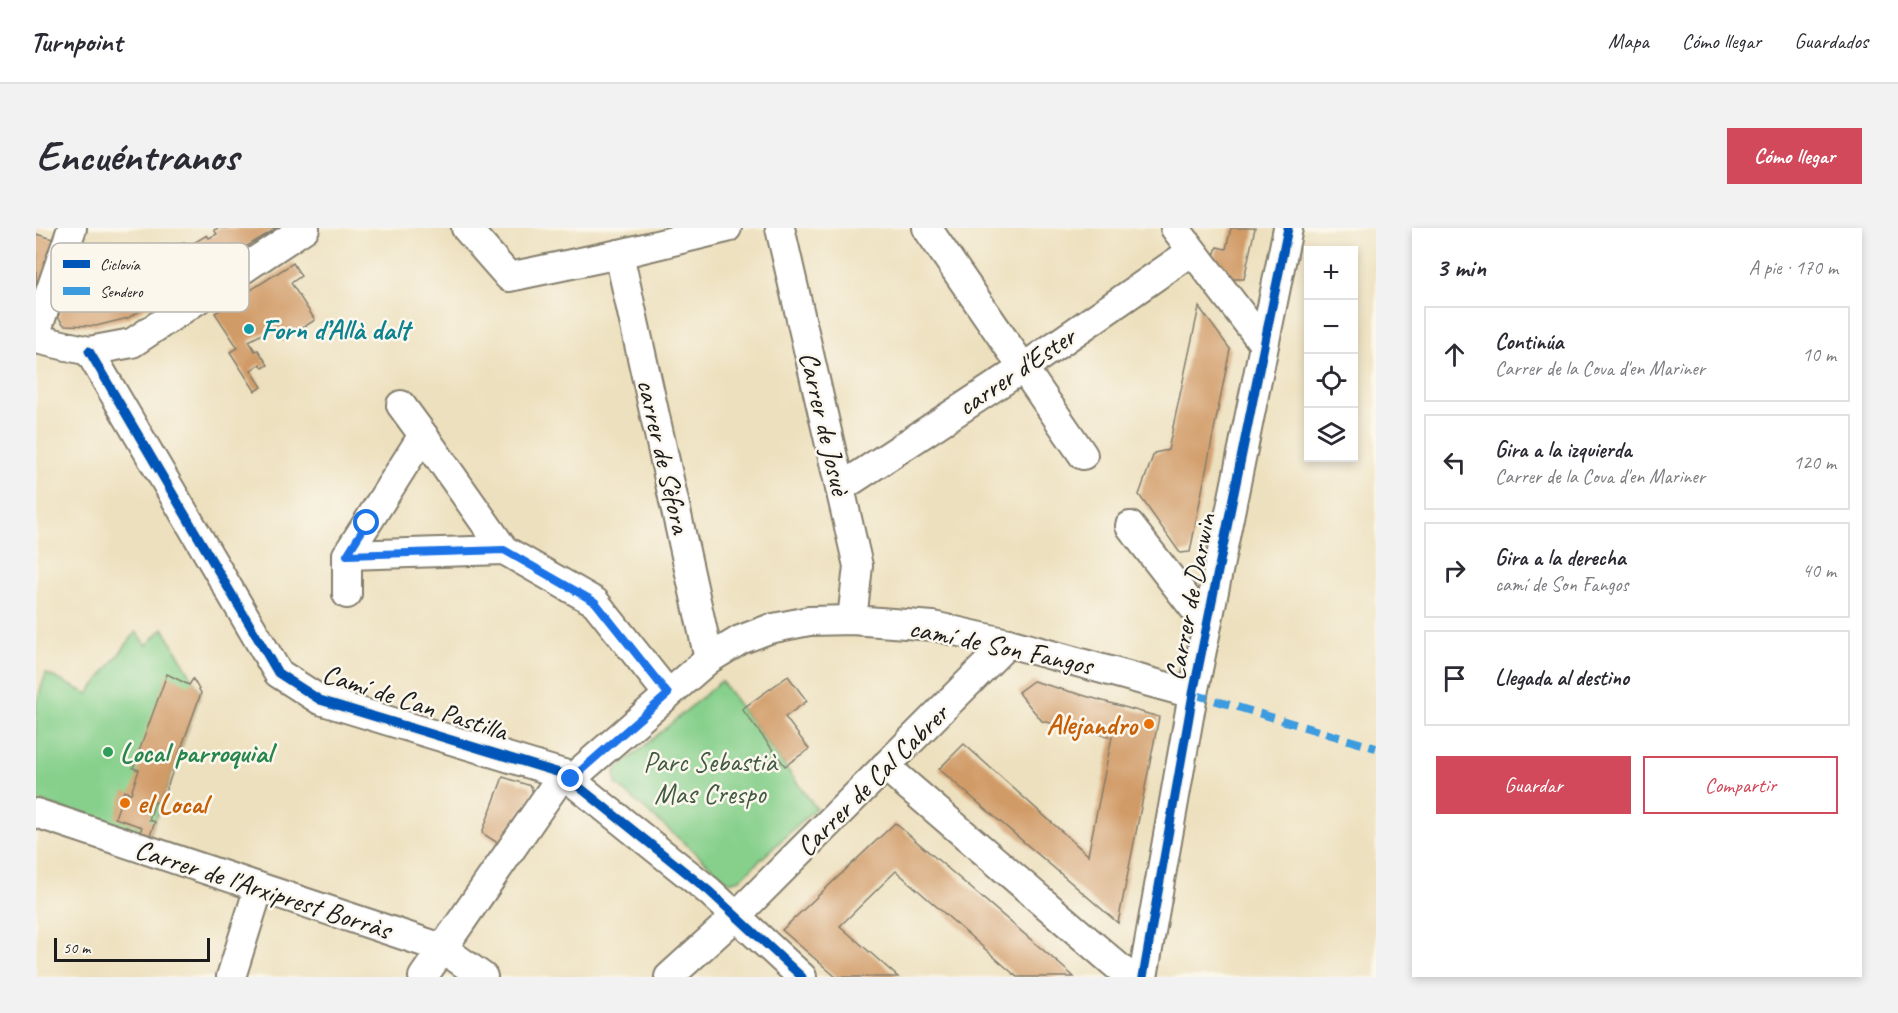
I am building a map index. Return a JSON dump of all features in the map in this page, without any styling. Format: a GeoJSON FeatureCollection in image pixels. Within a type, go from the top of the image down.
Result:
{"type":"FeatureCollection","features":[{"type":"Feature","properties":{"kind":"street"},"geometry":{"type":"LineString","coordinates":[[67,243],[72,228]]}},
{"type":"Feature","properties":{"kind":"street"},"geometry":{"type":"LineString","coordinates":[[249,266],[305,228]]}},
{"type":"Feature","properties":{"kind":"street"},"geometry":{"type":"LineString","coordinates":[[466,228],[509,277],[727,228]]}},
{"type":"Feature","properties":{"kind":"street","name":"Carrer de Josuè"},"geometry":{"type":"LineString","coordinates":[[780,228],[858,566],[852,620]]}},
{"type":"Feature","properties":{"kind":"street"},"geometry":{"type":"LineString","coordinates":[[927,228],[1083,455]]}},
{"type":"Feature","properties":{"kind":"street"},"geometry":{"type":"LineString","coordinates":[[1174,228],[1263,344]]}},
{"type":"Feature","properties":{"kind":"street","name":"Carrer de Darwin"},"geometry":{"type":"LineString","coordinates":[[1143,977],[1193,694],[1288,228]]}},
{"type":"Feature","properties":{"kind":"street","name":"carrer d'Ester"},"geometry":{"type":"LineString","coordinates":[[840,488],[1023,368],[1191,252]]}},
{"type":"Feature","properties":{"kind":"street","name":"carrer de Sèfora"},"geometry":{"type":"LineString","coordinates":[[619,254],[709,659]]}},
{"type":"Feature","properties":{"kind":"street"},"geometry":{"type":"LineString","coordinates":[[36,333],[51,289]]}},
{"type":"Feature","properties":{"kind":"street"},"geometry":{"type":"LineString","coordinates":[[36,339],[89,351],[132,344],[180,312]]}},
{"type":"Feature","properties":{"kind":"street","name":"Camí de Can Pastilla"},"geometry":{"type":"LineString","coordinates":[[89,351],[278,673],[320,700],[567,776],[708,891],[802,977]]}},
{"type":"Feature","properties":{"kind":"street"},"geometry":{"type":"LineString","coordinates":[[401,405],[504,550],[595,602],[668,694]]}},
{"type":"Feature","properties":{"kind":"street"},"geometry":{"type":"LineString","coordinates":[[347,594],[347,555],[423,435]]}},
{"type":"Feature","properties":{"kind":"street"},"geometry":{"type":"LineString","coordinates":[[1130,526],[1207,624]]}},
{"type":"Feature","properties":{"kind":"street"},"geometry":{"type":"LineString","coordinates":[[347,555],[504,550]]}},
{"type":"Feature","properties":{"kind":"street","name":"camí de Son Fangos"},"geometry":{"type":"LineString","coordinates":[[423,977],[567,776],[709,659],[740,640],[769,629],[810,621],[852,620],[933,626],[1008,643],[1193,694]]}},
{"type":"Feature","properties":{"kind":"street","name":"Carrer de Cal Cabrer"},"geometry":{"type":"LineString","coordinates":[[669,977],[735,917],[1008,643]]}},
{"type":"Feature","properties":{"kind":"street"},"geometry":{"type":"LineString","coordinates":[[885,766],[1130,977]]}},
{"type":"Feature","properties":{"kind":"street","name":"Carrer de l'Arxiprest Borràs"},"geometry":{"type":"LineString","coordinates":[[36,813],[442,948],[483,977]]}},
{"type":"Feature","properties":{"kind":"street"},"geometry":{"type":"LineString","coordinates":[[231,977],[259,887]]}},
{"type":"Feature","properties":{"kind":"green space","name":"Local parroquial"},"geometry":{"type":"Polygon","coordinates":[[[163,628],[201,693],[149,838],[36,800],[36,704],[46,673],[88,694],[136,632],[147,645],[163,628]]]}},
{"type":"Feature","properties":{"kind":"green space","name":"Parc Sebastià Mas Crespo"},"geometry":{"type":"Polygon","coordinates":[[[721,681],[816,808],[740,879],[729,882],[616,784],[615,771],[721,681]]]}},
{"type":"Feature","properties":{"kind":"building"},"geometry":{"type":"Polygon","coordinates":[[[218,228],[277,228],[249,245],[249,243],[194,243],[207,235],[209,238],[217,234],[214,230],[218,228]]]}},
{"type":"Feature","properties":{"kind":"building"},"geometry":{"type":"Polygon","coordinates":[[[1231,228],[1255,228],[1244,279],[1230,279],[1214,256],[1217,247],[1226,249],[1231,228]]]}},
{"type":"Feature","properties":{"kind":"building"},"geometry":{"type":"Polygon","coordinates":[[[36,234],[56,240],[55,243],[51,243],[51,256],[36,302],[36,234]]]}},
{"type":"Feature","properties":{"kind":"building","name":"Forn d’Allà dalt"},"geometry":{"type":"Polygon","coordinates":[[[293,263],[301,276],[291,283],[315,320],[283,340],[275,327],[249,341],[268,365],[263,368],[260,364],[251,370],[262,387],[255,391],[230,352],[238,348],[215,313],[249,312],[249,291],[293,263]]]}},
{"type":"Feature","properties":{"kind":"building"},"geometry":{"type":"Polygon","coordinates":[[[1199,307],[1230,349],[1190,552],[1180,553],[1139,495],[1154,453],[1168,450],[1199,307]]]}},
{"type":"Feature","properties":{"kind":"building"},"geometry":{"type":"Polygon","coordinates":[[[60,312],[138,312],[128,318],[96,326],[64,325],[58,317],[60,312]]]}},
{"type":"Feature","properties":{"kind":"building"},"geometry":{"type":"Polygon","coordinates":[[[167,674],[189,685],[193,679],[201,693],[161,804],[155,802],[149,820],[155,822],[149,838],[139,835],[142,827],[115,818],[124,791],[131,793],[139,770],[133,768],[167,674]]]}},
{"type":"Feature","properties":{"kind":"building"},"geometry":{"type":"Polygon","coordinates":[[[788,676],[807,701],[785,717],[809,749],[785,766],[742,709],[788,676]]]}},
{"type":"Feature","properties":{"kind":"building"},"geometry":{"type":"Polygon","coordinates":[[[1033,681],[1159,717],[1118,923],[939,769],[964,744],[1088,855],[1112,737],[1042,721],[1018,692],[1033,681]]]}},
{"type":"Feature","properties":{"kind":"building"},"geometry":{"type":"Polygon","coordinates":[[[503,777],[531,786],[533,794],[499,844],[482,833],[503,777]]]}},
{"type":"Feature","properties":{"kind":"building"},"geometry":{"type":"Polygon","coordinates":[[[895,823],[1074,977],[1017,977],[896,871],[840,926],[898,977],[836,977],[782,930],[895,823]]]}},
{"type":"Feature","properties":{"kind":"marked path"},"geometry":{"type":"LineString","coordinates":[[1193,694],[1376,748]]}},
{"type":"Feature","properties":{"kind":"cycle path"},"geometry":{"type":"LineString","coordinates":[[1143,977],[1193,694],[1288,228]]}},
{"type":"Feature","properties":{"kind":"cycle path"},"geometry":{"type":"LineString","coordinates":[[89,351],[278,673],[320,700],[563,774],[709,891],[802,977]]}},
{"type":"Feature","properties":{"kind":"place","name":"Forn d’Allà dalt"},"geometry":{"type":"Point","coordinates":[249,329]}},
{"type":"Feature","properties":{"kind":"place","name":"Alejandro"},"geometry":{"type":"Point","coordinates":[1149,724]}},
{"type":"Feature","properties":{"kind":"place","name":"Local parroquial"},"geometry":{"type":"Point","coordinates":[108,752]}},
{"type":"Feature","properties":{"kind":"place","name":"el Local"},"geometry":{"type":"Point","coordinates":[125,803]}},
{"type":"Feature","properties":{"kind":"route"},"geometry":{"type":"LineString","coordinates":[[367,523],[347,555],[504,550],[595,602],[668,694],[571,779]]}}]}
